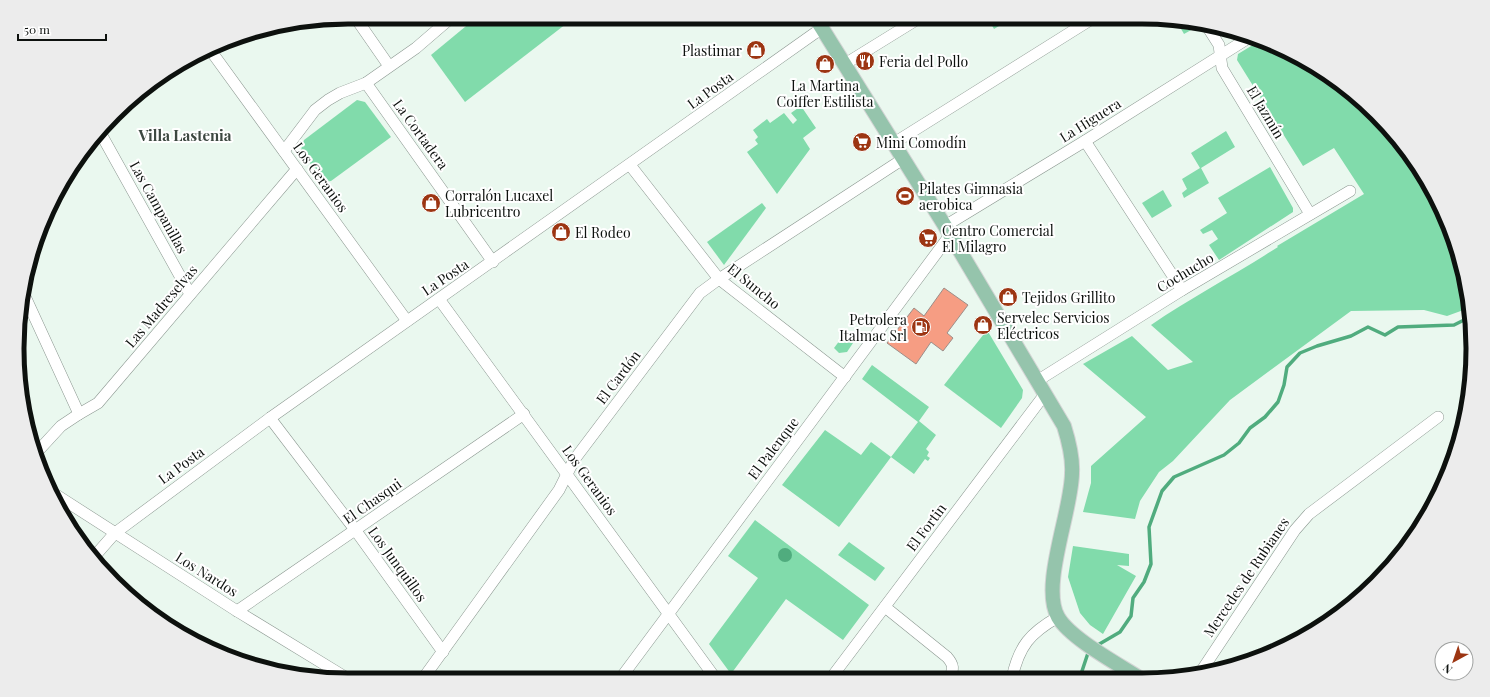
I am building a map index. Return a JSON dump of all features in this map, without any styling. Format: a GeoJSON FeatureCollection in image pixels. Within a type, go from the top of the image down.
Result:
{"type":"FeatureCollection","features":[{"type":"Feature","properties":{"kind":"main road"},"geometry":{"type":"LineString","coordinates":[[819,24],[948,230],[1064,426],[1071,450],[1072,474],[1070,497],[1052,586],[1053,604],[1058,617],[1076,636],[1132,673]]}},
{"type":"Feature","properties":{"kind":"street"},"geometry":{"type":"LineString","coordinates":[[360,24],[389,66]]}},
{"type":"Feature","properties":{"kind":"street"},"geometry":{"type":"LineString","coordinates":[[284,151],[315,110],[340,93],[366,83],[416,48],[444,24]]}},
{"type":"Feature","properties":{"kind":"street","name":"La Posta"},"geometry":{"type":"LineString","coordinates":[[97,553],[115,533],[270,418],[630,165],[815,24]]}},
{"type":"Feature","properties":{"kind":"street"},"geometry":{"type":"LineString","coordinates":[[845,64],[910,24]]}},
{"type":"Feature","properties":{"kind":"street"},"geometry":{"type":"LineString","coordinates":[[894,143],[1084,24]]}},
{"type":"Feature","properties":{"kind":"street","name":"El Jazmín"},"geometry":{"type":"LineString","coordinates":[[1210,31],[1219,45],[1222,68],[1310,214]]}},
{"type":"Feature","properties":{"kind":"street","name":"La Higuera"},"geometry":{"type":"LineString","coordinates":[[948,230],[1244,40]]}},
{"type":"Feature","properties":{"kind":"street","name":"Los Geranios"},"geometry":{"type":"LineString","coordinates":[[213,54],[408,321]]}},
{"type":"Feature","properties":{"kind":"street","name":"La Cortadera"},"geometry":{"type":"LineString","coordinates":[[366,83],[493,262]]}},
{"type":"Feature","properties":{"kind":"street","name":"Las Campanillas"},"geometry":{"type":"LineString","coordinates":[[103,137],[190,294]]}},
{"type":"Feature","properties":{"kind":"street"},"geometry":{"type":"LineString","coordinates":[[1085,141],[1182,290]]}},
{"type":"Feature","properties":{"kind":"street","name":"El Cardón"},"geometry":{"type":"LineString","coordinates":[[427,673],[559,490],[574,460],[700,293],[719,279],[903,159]]}},
{"type":"Feature","properties":{"kind":"street","name":"El Suncho"},"geometry":{"type":"LineString","coordinates":[[630,165],[719,279],[845,377]]}},
{"type":"Feature","properties":{"kind":"street","name":"Las Madreselvas"},"geometry":{"type":"LineString","coordinates":[[40,449],[61,426],[78,414],[98,403],[297,168]]}},
{"type":"Feature","properties":{"kind":"street","name":"Cochucho"},"geometry":{"type":"LineString","coordinates":[[1037,381],[1182,290],[1350,191]]}},
{"type":"Feature","properties":{"kind":"street","name":"El Palenque"},"geometry":{"type":"LineString","coordinates":[[625,673],[845,377],[948,230]]}},
{"type":"Feature","properties":{"kind":"street","name":"Los Geranios"},"geometry":{"type":"LineString","coordinates":[[439,299],[712,673]]}},
{"type":"Feature","properties":{"kind":"street"},"geometry":{"type":"LineString","coordinates":[[28,302],[78,414]]}},
{"type":"Feature","properties":{"kind":"street","name":"El Fortin"},"geometry":{"type":"LineString","coordinates":[[835,673],[1045,394]]}},
{"type":"Feature","properties":{"kind":"street","name":"El Chasqui"},"geometry":{"type":"LineString","coordinates":[[237,611],[356,531],[524,414]]}},
{"type":"Feature","properties":{"kind":"street","name":"Mercedes de Rubianes"},"geometry":{"type":"LineString","coordinates":[[1204,667],[1295,530],[1309,514],[1438,417]]}},
{"type":"Feature","properties":{"kind":"street","name":"Los Junquillos"},"geometry":{"type":"LineString","coordinates":[[270,418],[356,531],[443,652]]}},
{"type":"Feature","properties":{"kind":"street","name":"Los Nardos"},"geometry":{"type":"LineString","coordinates":[[60,497],[237,611],[338,673]]}},
{"type":"Feature","properties":{"kind":"street"},"geometry":{"type":"LineString","coordinates":[[885,606],[947,657],[952,663],[953,670],[952,673]]}},
{"type":"Feature","properties":{"kind":"street"},"geometry":{"type":"LineString","coordinates":[[1013,673],[1016,659],[1026,642],[1038,628],[1058,617]]}},
{"type":"Feature","properties":{"kind":"shaded area"},"geometry":{"type":"Polygon","coordinates":[[[469,24],[566,24],[465,102],[431,55],[469,24]]]}},
{"type":"Feature","properties":{"kind":"shaded area"},"geometry":{"type":"Polygon","coordinates":[[[991,24],[1002,24],[994,29],[991,24]]]}},
{"type":"Feature","properties":{"kind":"shaded area"},"geometry":{"type":"Polygon","coordinates":[[[1180,27],[1194,28],[1184,34],[1180,27]]]}},
{"type":"Feature","properties":{"kind":"shaded area"},"geometry":{"type":"Polygon","coordinates":[[[1254,44],[1285,57],[1304,67],[1339,91],[1371,119],[1399,151],[1423,186],[1433,205],[1449,244],[1460,285],[1463,310],[1447,316],[1424,310],[1351,311],[1230,400],[1173,461],[1159,472],[1140,501],[1135,519],[1083,512],[1091,483],[1091,466],[1146,417],[1083,364],[1132,336],[1168,370],[1193,362],[1151,325],[1278,247],[1277,246],[1364,194],[1334,148],[1303,166],[1237,60],[1238,54],[1254,44]]]}},
{"type":"Feature","properties":{"kind":"shaded area"},"geometry":{"type":"Polygon","coordinates":[[[357,100],[365,102],[391,137],[331,181],[323,182],[301,150],[304,140],[357,100]]]}},
{"type":"Feature","properties":{"kind":"shaded area"},"geometry":{"type":"Polygon","coordinates":[[[801,106],[816,128],[803,138],[810,149],[777,194],[747,152],[758,144],[755,140],[758,137],[753,130],[767,119],[770,123],[784,113],[793,124],[797,120],[791,113],[801,106]]]}},
{"type":"Feature","properties":{"kind":"shaded area"},"geometry":{"type":"Polygon","coordinates":[[[1226,131],[1235,147],[1201,168],[1209,183],[1184,198],[1182,193],[1187,189],[1182,179],[1200,168],[1191,153],[1226,131]]]}},
{"type":"Feature","properties":{"kind":"shaded area"},"geometry":{"type":"Polygon","coordinates":[[[1270,167],[1293,208],[1293,212],[1219,260],[1209,245],[1218,239],[1212,230],[1203,234],[1200,230],[1227,213],[1218,198],[1270,167]]]}},
{"type":"Feature","properties":{"kind":"shaded area"},"geometry":{"type":"Polygon","coordinates":[[[1163,190],[1172,206],[1152,218],[1142,203],[1163,190]]]}},
{"type":"Feature","properties":{"kind":"shaded area"},"geometry":{"type":"Polygon","coordinates":[[[762,203],[766,208],[724,265],[707,242],[762,203]]]}},
{"type":"Feature","properties":{"kind":"shaded area"},"geometry":{"type":"Polygon","coordinates":[[[987,330],[1023,390],[1022,398],[1001,428],[944,385],[987,330]]]}},
{"type":"Feature","properties":{"kind":"shaded area"},"geometry":{"type":"Polygon","coordinates":[[[843,336],[853,343],[847,352],[839,353],[834,348],[843,336]]]}},
{"type":"Feature","properties":{"kind":"shaded area"},"geometry":{"type":"Polygon","coordinates":[[[872,365],[929,407],[919,421],[936,435],[926,449],[929,452],[927,456],[930,458],[928,461],[925,459],[914,474],[891,457],[918,422],[862,379],[872,365]]]}},
{"type":"Feature","properties":{"kind":"shaded area"},"geometry":{"type":"Polygon","coordinates":[[[825,430],[861,455],[871,442],[891,457],[839,527],[782,485],[825,430]]]}},
{"type":"Feature","properties":{"kind":"shaded area"},"geometry":{"type":"Polygon","coordinates":[[[755,520],[869,605],[843,640],[786,599],[730,673],[709,644],[758,578],[728,556],[755,520]]]}},
{"type":"Feature","properties":{"kind":"shaded area"},"geometry":{"type":"Polygon","coordinates":[[[849,542],[885,568],[875,581],[838,555],[849,542]]]}},
{"type":"Feature","properties":{"kind":"shaded area"},"geometry":{"type":"Polygon","coordinates":[[[1073,546],[1129,554],[1129,566],[1117,565],[1136,576],[1103,634],[1090,625],[1080,613],[1068,577],[1073,546]]]}},
{"type":"Feature","properties":{"kind":"shaded area"},"geometry":{"type":"Polygon","coordinates":[[[782,548],[788,548],[792,552],[792,558],[788,562],[782,562],[778,558],[778,552],[782,548]]]}},
{"type":"Feature","properties":{"kind":"building","name":"Petrolera Italmac Srl"},"geometry":{"type":"Polygon","coordinates":[[[944,288],[968,305],[947,333],[953,338],[943,351],[931,342],[916,364],[887,343],[914,308],[924,316],[944,288]]]}},
{"type":"Feature","properties":{"kind":"waterway"},"geometry":{"type":"LineString","coordinates":[[1096,646],[1120,632],[1131,616],[1133,598],[1144,582],[1151,564],[1149,527],[1162,491],[1174,477],[1224,455],[1239,443],[1250,428],[1265,417],[1278,402],[1284,385],[1287,367],[1300,353],[1317,346],[1351,336],[1368,327],[1385,335],[1398,327],[1454,325],[1464,320]]}},
{"type":"Feature","properties":{"kind":"waterway"},"geometry":{"type":"LineString","coordinates":[[1081,673],[1089,650]]}},
{"type":"Feature","properties":{"kind":"place","name":"Plastimar"},"geometry":{"type":"Point","coordinates":[756,50]}},
{"type":"Feature","properties":{"kind":"place","name":"Feria del Pollo"},"geometry":{"type":"Point","coordinates":[865,61]}},
{"type":"Feature","properties":{"kind":"place","name":"La Martina Coiffer Estilista"},"geometry":{"type":"Point","coordinates":[825,64]}},
{"type":"Feature","properties":{"kind":"place","name":"Mini Comodín"},"geometry":{"type":"Point","coordinates":[862,142]}},
{"type":"Feature","properties":{"kind":"place","name":"Pilates Gimnasia aerobica"},"geometry":{"type":"Point","coordinates":[905,196]}},
{"type":"Feature","properties":{"kind":"place","name":"Corralón Lucaxel Lubricentro"},"geometry":{"type":"Point","coordinates":[431,203]}},
{"type":"Feature","properties":{"kind":"place","name":"El Rodeo"},"geometry":{"type":"Point","coordinates":[561,232]}},
{"type":"Feature","properties":{"kind":"place","name":"Centro Comercial El Milagro"},"geometry":{"type":"Point","coordinates":[928,238]}},
{"type":"Feature","properties":{"kind":"place","name":"Tejidos Grillito"},"geometry":{"type":"Point","coordinates":[1008,297]}},
{"type":"Feature","properties":{"kind":"place","name":"Servelec Servicios Eléctricos"},"geometry":{"type":"Point","coordinates":[983,325]}},
{"type":"Feature","properties":{"kind":"place","name":"Petrolera Italmac Srl"},"geometry":{"type":"Point","coordinates":[921,327]}},
{"type":"Feature","properties":{"kind":"district","name":"Villa Lastenia"},"geometry":{"type":"Point","coordinates":[185,135]}}]}
